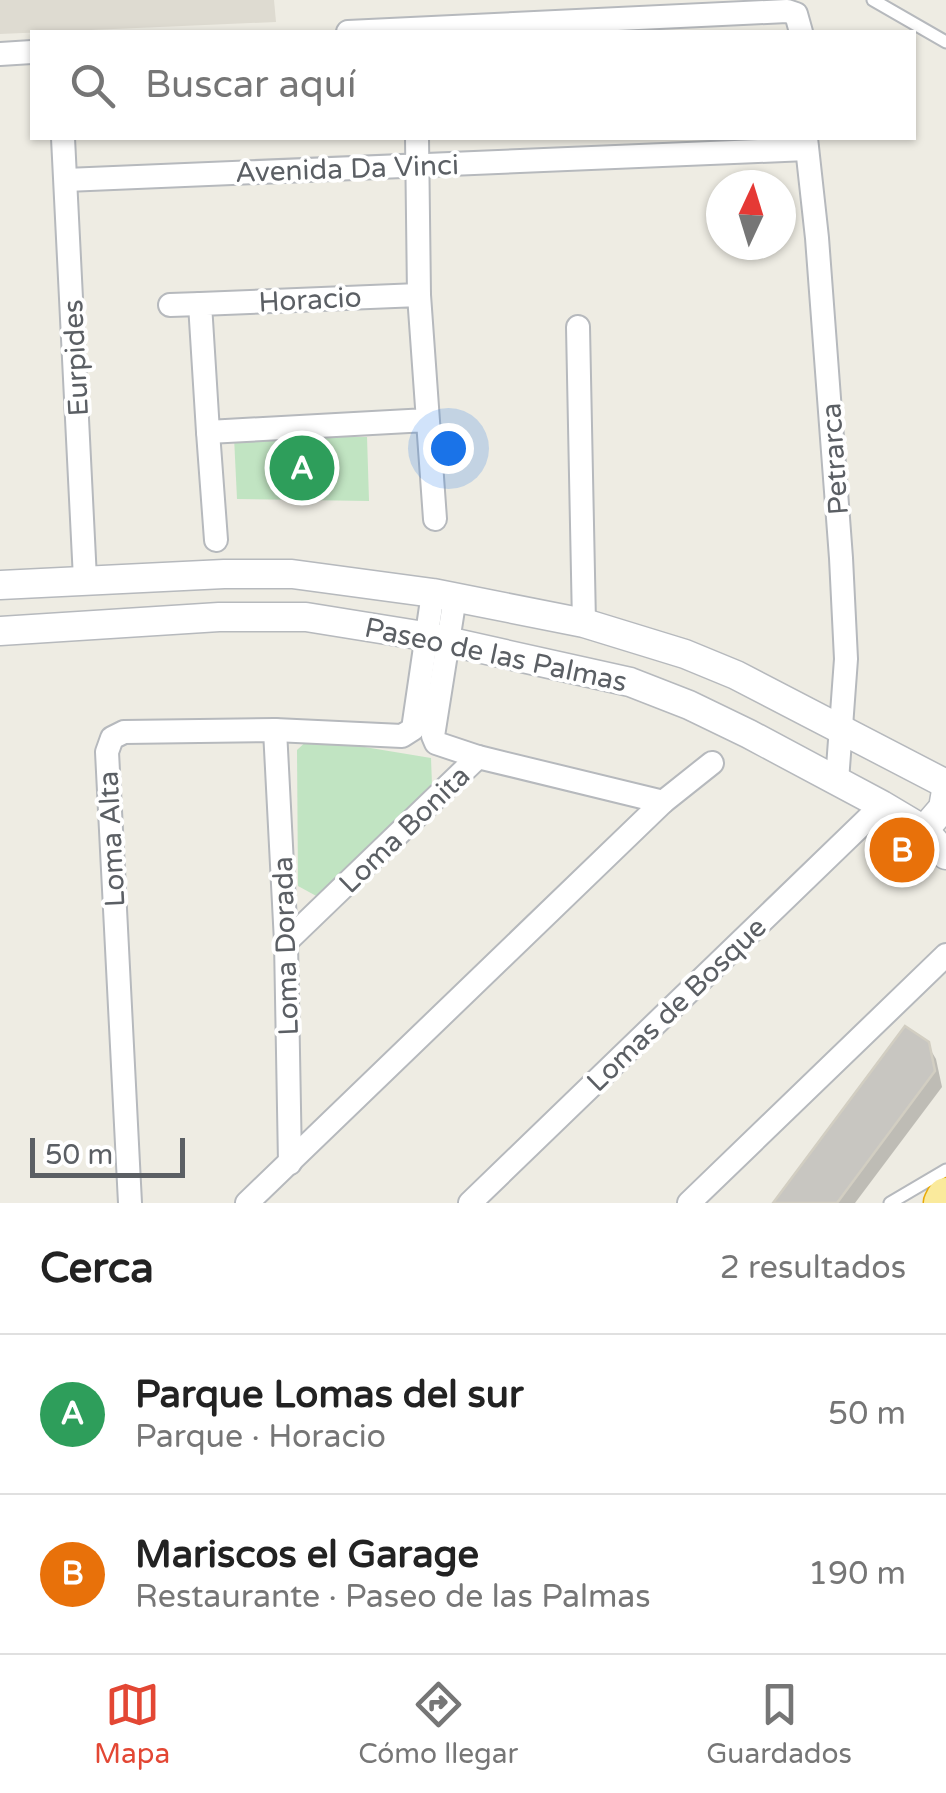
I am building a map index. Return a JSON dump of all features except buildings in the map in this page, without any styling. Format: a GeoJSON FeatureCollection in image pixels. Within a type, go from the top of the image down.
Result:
{"type":"FeatureCollection","features":[{"type":"Feature","properties":{"kind":"street"},"geometry":{"type":"LineString","coordinates":[[435,30],[787,11],[798,23]]}},
{"type":"Feature","properties":{"kind":"street"},"geometry":{"type":"LineString","coordinates":[[0,54],[30,52]]}},
{"type":"Feature","properties":{"kind":"street","name":"Eurpides"},"geometry":{"type":"LineString","coordinates":[[63,140],[85,579]]}},
{"type":"Feature","properties":{"kind":"street"},"geometry":{"type":"LineString","coordinates":[[418,140],[420,295],[435,519]]}},
{"type":"Feature","properties":{"kind":"street","name":"Avenida Da Vinci"},"geometry":{"type":"LineString","coordinates":[[66,180],[806,143]]}},
{"type":"Feature","properties":{"kind":"street","name":"Petrarca"},"geometry":{"type":"LineString","coordinates":[[806,143],[818,238],[846,658],[837,780]]}},
{"type":"Feature","properties":{"kind":"street","name":"Horacio"},"geometry":{"type":"LineString","coordinates":[[170,305],[420,295]]}},
{"type":"Feature","properties":{"kind":"street"},"geometry":{"type":"LineString","coordinates":[[200,304],[216,540]]}},
{"type":"Feature","properties":{"kind":"street"},"geometry":{"type":"LineString","coordinates":[[578,326],[584,623]]}},
{"type":"Feature","properties":{"kind":"street"},"geometry":{"type":"LineString","coordinates":[[208,432],[427,420]]}},
{"type":"Feature","properties":{"kind":"street","name":"Paseo de las Palmas"},"geometry":{"type":"LineString","coordinates":[[0,585],[292,574],[444,595],[584,623],[736,674],[946,788]]}},
{"type":"Feature","properties":{"kind":"street","name":"Loma Alta"},"geometry":{"type":"LineString","coordinates":[[130,1203],[107,752],[112,738],[124,732],[275,730],[408,734],[436,639],[444,595]]}},
{"type":"Feature","properties":{"kind":"street","name":"Paseo de las Palmas"},"geometry":{"type":"LineString","coordinates":[[0,631],[259,616],[323,619],[436,639],[630,682],[689,705],[837,780],[924,830],[946,855]]}},
{"type":"Feature","properties":{"kind":"street","name":"Loma Alta"},"geometry":{"type":"LineString","coordinates":[[436,639],[436,743],[443,748],[663,802]]}},
{"type":"Feature","properties":{"kind":"street","name":"Loma Dorada"},"geometry":{"type":"LineString","coordinates":[[275,730],[286,942],[290,1163]]}},
{"type":"Feature","properties":{"kind":"street","name":"Loma Bonita"},"geometry":{"type":"LineString","coordinates":[[286,942],[478,757]]}},
{"type":"Feature","properties":{"kind":"street"},"geometry":{"type":"LineString","coordinates":[[247,1203],[663,802],[712,763]]}},
{"type":"Feature","properties":{"kind":"street"},"geometry":{"type":"LineString","coordinates":[[924,830],[943,808],[946,788]]}},
{"type":"Feature","properties":{"kind":"street","name":"Lomas de Bosque"},"geometry":{"type":"LineString","coordinates":[[470,1203],[882,805]]}},
{"type":"Feature","properties":{"kind":"street"},"geometry":{"type":"LineString","coordinates":[[689,1203],[944,956]]}},
{"type":"Feature","properties":{"kind":"lane"},"geometry":{"type":"LineString","coordinates":[[874,0],[946,42]]}},
{"type":"Feature","properties":{"kind":"lane"},"geometry":{"type":"LineString","coordinates":[[890,1203],[946,1170]]}},
{"type":"Feature","properties":{"kind":"shaded area"},"geometry":{"type":"Polygon","coordinates":[[[0,0],[274,0],[276,22],[30,30],[0,34],[0,0]]]}},
{"type":"Feature","properties":{"kind":"green space"},"geometry":{"type":"Polygon","coordinates":[[[234,437],[367,437],[369,501],[237,499],[234,437]]]}},
{"type":"Feature","properties":{"kind":"green space"},"geometry":{"type":"Polygon","coordinates":[[[310,738],[431,758],[432,785],[320,898],[298,886],[297,750],[310,738]]]}},
{"type":"Feature","properties":{"kind":"place","name":"Parque Lomas del sur"},"geometry":{"type":"Point","coordinates":[302,468]}},
{"type":"Feature","properties":{"kind":"place","name":"Mariscos el Garage"},"geometry":{"type":"Point","coordinates":[902,850]}}]}
